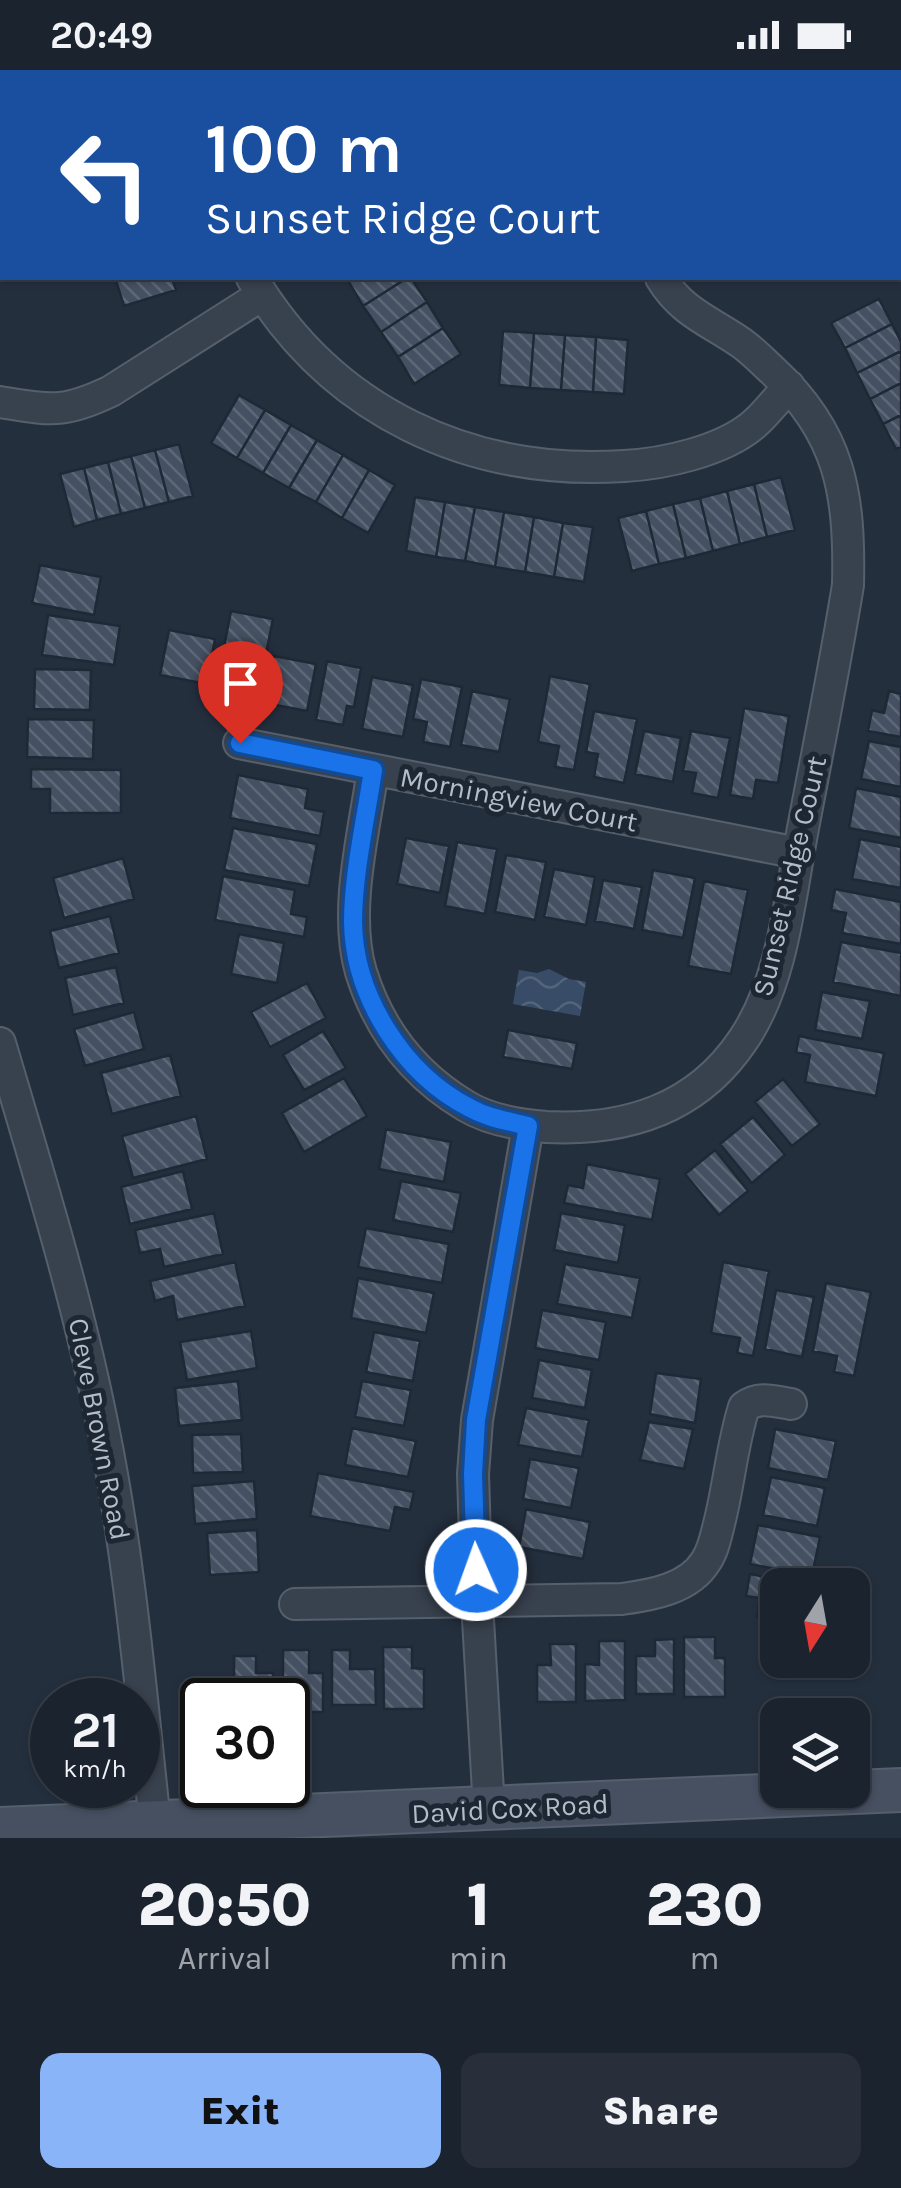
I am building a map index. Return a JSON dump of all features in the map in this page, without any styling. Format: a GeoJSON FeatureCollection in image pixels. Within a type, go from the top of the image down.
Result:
{"type":"FeatureCollection","features":[{"type":"Feature","properties":{"kind":"main road","name":"David Cox Road"},"geometry":{"type":"LineString","coordinates":[[0,1829],[901,1790]]}},
{"type":"Feature","properties":{"kind":"street","name":"Sunset Ridge Court"},"geometry":{"type":"LineString","coordinates":[[373,770],[355,895],[354,944],[382,1025],[430,1080],[468,1107],[492,1118],[528,1126],[610,1126],[650,1116],[681,1100],[710,1079],[742,1041],[768,994],[787,914],[848,585],[845,512],[836,461],[820,424],[789,386],[740,341],[685,308],[663,280]]}},
{"type":"Feature","properties":{"kind":"street"},"geometry":{"type":"LineString","coordinates":[[0,402],[45,410],[87,402],[157,362],[257,286],[298,341],[338,381],[386,415],[438,440],[500,458],[552,467],[648,465],[721,444],[752,426],[789,386]]}},
{"type":"Feature","properties":{"kind":"street","name":"Morningview Court"},"geometry":{"type":"LineString","coordinates":[[240,743],[798,854]]}},
{"type":"Feature","properties":{"kind":"street","name":"Cleve Brown Road"},"geometry":{"type":"LineString","coordinates":[[0,1043],[82,1330],[104,1434],[126,1560],[155,1824]]}},
{"type":"Feature","properties":{"kind":"street"},"geometry":{"type":"LineString","coordinates":[[488,1809],[473,1474],[476,1420],[528,1126]]}},
{"type":"Feature","properties":{"kind":"street"},"geometry":{"type":"LineString","coordinates":[[296,1604],[622,1598],[650,1596],[670,1589],[691,1577],[706,1561],[744,1407],[753,1400],[790,1404]]}},
{"type":"Feature","properties":{"kind":"water"},"geometry":{"type":"Polygon","coordinates":[[[549,969],[586,982],[580,1016],[513,1004],[519,970],[537,973],[549,969]]]}},
{"type":"Feature","properties":{"kind":"building"},"geometry":{"type":"Polygon","coordinates":[[[173,280],[176,290],[124,306],[116,281],[173,280]]]}},
{"type":"Feature","properties":{"kind":"building"},"geometry":{"type":"Polygon","coordinates":[[[348,280],[404,280],[363,306],[348,280]]]}},
{"type":"Feature","properties":{"kind":"building"},"geometry":{"type":"Polygon","coordinates":[[[404,280],[412,280],[427,302],[381,332],[363,306],[404,280]]]}},
{"type":"Feature","properties":{"kind":"building"},"geometry":{"type":"Polygon","coordinates":[[[879,299],[892,324],[845,348],[831,323],[879,299]]]}},
{"type":"Feature","properties":{"kind":"building"},"geometry":{"type":"Polygon","coordinates":[[[427,302],[443,328],[398,357],[381,332],[427,302]]]}},
{"type":"Feature","properties":{"kind":"building"},"geometry":{"type":"Polygon","coordinates":[[[892,324],[901,351],[857,373],[845,348],[892,324]]]}},
{"type":"Feature","properties":{"kind":"building"},"geometry":{"type":"Polygon","coordinates":[[[443,328],[461,354],[414,384],[398,357],[443,328]]]}},
{"type":"Feature","properties":{"kind":"building"},"geometry":{"type":"Polygon","coordinates":[[[503,331],[534,333],[530,388],[499,385],[503,331]]]}},
{"type":"Feature","properties":{"kind":"building"},"geometry":{"type":"Polygon","coordinates":[[[534,333],[565,335],[561,390],[530,388],[534,333]]]}},
{"type":"Feature","properties":{"kind":"building"},"geometry":{"type":"Polygon","coordinates":[[[565,335],[596,337],[593,392],[561,390],[565,335]]]}},
{"type":"Feature","properties":{"kind":"building"},"geometry":{"type":"Polygon","coordinates":[[[596,337],[628,340],[624,394],[593,392],[596,337]]]}},
{"type":"Feature","properties":{"kind":"building"},"geometry":{"type":"Polygon","coordinates":[[[901,351],[901,383],[870,399],[857,373],[901,351]]]}},
{"type":"Feature","properties":{"kind":"building"},"geometry":{"type":"Polygon","coordinates":[[[901,383],[901,415],[883,424],[870,399],[901,383]]]}},
{"type":"Feature","properties":{"kind":"building"},"geometry":{"type":"Polygon","coordinates":[[[239,395],[265,410],[237,458],[211,443],[239,395]]]}},
{"type":"Feature","properties":{"kind":"building"},"geometry":{"type":"Polygon","coordinates":[[[265,410],[291,425],[263,473],[237,458],[265,410]]]}},
{"type":"Feature","properties":{"kind":"building"},"geometry":{"type":"Polygon","coordinates":[[[901,415],[901,447],[896,449],[883,424],[901,415]]]}},
{"type":"Feature","properties":{"kind":"building"},"geometry":{"type":"Polygon","coordinates":[[[291,425],[317,440],[289,488],[263,473],[291,425]]]}},
{"type":"Feature","properties":{"kind":"building"},"geometry":{"type":"Polygon","coordinates":[[[317,440],[343,455],[316,502],[289,488],[317,440]]]}},
{"type":"Feature","properties":{"kind":"building"},"geometry":{"type":"Polygon","coordinates":[[[179,444],[193,496],[169,502],[155,450],[179,444]]]}},
{"type":"Feature","properties":{"kind":"building"},"geometry":{"type":"Polygon","coordinates":[[[155,450],[169,502],[145,508],[131,456],[155,450]]]}},
{"type":"Feature","properties":{"kind":"building"},"geometry":{"type":"Polygon","coordinates":[[[343,455],[369,470],[342,518],[316,502],[343,455]]]}},
{"type":"Feature","properties":{"kind":"building"},"geometry":{"type":"Polygon","coordinates":[[[131,456],[145,508],[121,514],[108,462],[131,456]]]}},
{"type":"Feature","properties":{"kind":"building"},"geometry":{"type":"Polygon","coordinates":[[[108,462],[121,514],[97,520],[84,468],[108,462]]]}},
{"type":"Feature","properties":{"kind":"building"},"geometry":{"type":"Polygon","coordinates":[[[84,468],[97,520],[74,527],[60,474],[84,468]]]}},
{"type":"Feature","properties":{"kind":"building"},"geometry":{"type":"Polygon","coordinates":[[[369,470],[395,485],[368,533],[342,518],[369,470]]]}},
{"type":"Feature","properties":{"kind":"building"},"geometry":{"type":"Polygon","coordinates":[[[781,477],[795,530],[767,537],[754,484],[781,477]]]}},
{"type":"Feature","properties":{"kind":"building"},"geometry":{"type":"Polygon","coordinates":[[[754,484],[767,537],[740,544],[727,491],[754,484]]]}},
{"type":"Feature","properties":{"kind":"building"},"geometry":{"type":"Polygon","coordinates":[[[727,491],[740,544],[713,551],[700,498],[727,491]]]}},
{"type":"Feature","properties":{"kind":"building"},"geometry":{"type":"Polygon","coordinates":[[[415,497],[445,502],[436,557],[406,551],[415,497]]]}},
{"type":"Feature","properties":{"kind":"building"},"geometry":{"type":"Polygon","coordinates":[[[700,498],[713,551],[686,558],[673,504],[700,498]]]}},
{"type":"Feature","properties":{"kind":"building"},"geometry":{"type":"Polygon","coordinates":[[[445,502],[475,507],[465,561],[436,557],[445,502]]]}},
{"type":"Feature","properties":{"kind":"building"},"geometry":{"type":"Polygon","coordinates":[[[673,504],[686,558],[659,564],[646,511],[673,504]]]}},
{"type":"Feature","properties":{"kind":"building"},"geometry":{"type":"Polygon","coordinates":[[[475,507],[504,512],[495,567],[465,561],[475,507]]]}},
{"type":"Feature","properties":{"kind":"building"},"geometry":{"type":"Polygon","coordinates":[[[646,511],[659,564],[632,571],[618,518],[646,511]]]}},
{"type":"Feature","properties":{"kind":"building"},"geometry":{"type":"Polygon","coordinates":[[[504,512],[534,517],[525,572],[495,567],[504,512]]]}},
{"type":"Feature","properties":{"kind":"building"},"geometry":{"type":"Polygon","coordinates":[[[534,517],[563,523],[554,577],[525,572],[534,517]]]}},
{"type":"Feature","properties":{"kind":"building"},"geometry":{"type":"Polygon","coordinates":[[[563,523],[593,527],[584,582],[554,577],[563,523]]]}},
{"type":"Feature","properties":{"kind":"building"},"geometry":{"type":"Polygon","coordinates":[[[40,565],[101,577],[94,615],[32,603],[40,565]]]}},
{"type":"Feature","properties":{"kind":"building"},"geometry":{"type":"Polygon","coordinates":[[[231,611],[273,619],[259,688],[251,687],[246,709],[213,703],[231,611]]]}},
{"type":"Feature","properties":{"kind":"building"},"geometry":{"type":"Polygon","coordinates":[[[48,615],[120,626],[114,665],[42,655],[48,615]]]}},
{"type":"Feature","properties":{"kind":"building"},"geometry":{"type":"Polygon","coordinates":[[[169,630],[215,639],[207,684],[160,675],[169,630]]]}},
{"type":"Feature","properties":{"kind":"building"},"geometry":{"type":"Polygon","coordinates":[[[274,656],[316,664],[307,711],[265,703],[274,656]]]}},
{"type":"Feature","properties":{"kind":"building"},"geometry":{"type":"Polygon","coordinates":[[[327,661],[361,668],[354,707],[347,706],[343,725],[316,720],[327,661]]]}},
{"type":"Feature","properties":{"kind":"building"},"geometry":{"type":"Polygon","coordinates":[[[35,669],[91,670],[90,710],[34,709],[35,669]]]}},
{"type":"Feature","properties":{"kind":"building"},"geometry":{"type":"Polygon","coordinates":[[[550,676],[590,684],[574,770],[555,767],[559,746],[538,742],[550,676]]]}},
{"type":"Feature","properties":{"kind":"building"},"geometry":{"type":"Polygon","coordinates":[[[372,677],[413,685],[403,737],[362,729],[372,677]]]}},
{"type":"Feature","properties":{"kind":"building"},"geometry":{"type":"Polygon","coordinates":[[[421,679],[462,687],[450,747],[423,742],[427,722],[413,719],[421,679]]]}},
{"type":"Feature","properties":{"kind":"building"},"geometry":{"type":"Polygon","coordinates":[[[472,691],[510,699],[499,752],[461,745],[472,691]]]}},
{"type":"Feature","properties":{"kind":"building"},"geometry":{"type":"Polygon","coordinates":[[[889,691],[901,694],[901,737],[868,731],[872,710],[884,713],[889,691]]]}},
{"type":"Feature","properties":{"kind":"building"},"geometry":{"type":"Polygon","coordinates":[[[744,708],[789,716],[778,783],[756,780],[753,799],[730,795],[744,708]]]}},
{"type":"Feature","properties":{"kind":"building"},"geometry":{"type":"Polygon","coordinates":[[[594,711],[637,719],[624,783],[594,777],[598,754],[586,752],[594,711]]]}},
{"type":"Feature","properties":{"kind":"building"},"geometry":{"type":"Polygon","coordinates":[[[28,719],[94,720],[93,759],[27,757],[28,719]]]}},
{"type":"Feature","properties":{"kind":"building"},"geometry":{"type":"Polygon","coordinates":[[[644,731],[681,738],[673,782],[635,774],[644,731]]]}},
{"type":"Feature","properties":{"kind":"building"},"geometry":{"type":"Polygon","coordinates":[[[691,731],[730,738],[718,798],[692,793],[696,773],[683,771],[691,731]]]}},
{"type":"Feature","properties":{"kind":"building"},"geometry":{"type":"Polygon","coordinates":[[[869,741],[901,747],[901,787],[861,779],[869,741]]]}},
{"type":"Feature","properties":{"kind":"building"},"geometry":{"type":"Polygon","coordinates":[[[31,769],[121,770],[121,813],[50,813],[50,789],[31,789],[31,769]]]}},
{"type":"Feature","properties":{"kind":"building"},"geometry":{"type":"Polygon","coordinates":[[[238,775],[308,789],[305,808],[324,812],[320,836],[230,818],[238,775]]]}},
{"type":"Feature","properties":{"kind":"building"},"geometry":{"type":"Polygon","coordinates":[[[856,788],[901,797],[901,838],[849,828],[856,788]]]}},
{"type":"Feature","properties":{"kind":"building"},"geometry":{"type":"Polygon","coordinates":[[[233,828],[317,844],[309,886],[224,870],[233,828]]]}},
{"type":"Feature","properties":{"kind":"building"},"geometry":{"type":"Polygon","coordinates":[[[406,838],[449,846],[440,893],[397,884],[406,838]]]}},
{"type":"Feature","properties":{"kind":"building"},"geometry":{"type":"Polygon","coordinates":[[[860,839],[901,847],[901,888],[852,879],[860,839]]]}},
{"type":"Feature","properties":{"kind":"building"},"geometry":{"type":"Polygon","coordinates":[[[457,842],[497,849],[485,914],[445,906],[457,842]]]}},
{"type":"Feature","properties":{"kind":"building"},"geometry":{"type":"Polygon","coordinates":[[[506,855],[546,862],[535,920],[495,912],[506,855]]]}},
{"type":"Feature","properties":{"kind":"building"},"geometry":{"type":"Polygon","coordinates":[[[123,858],[134,899],[64,918],[53,878],[123,858]]]}},
{"type":"Feature","properties":{"kind":"building"},"geometry":{"type":"Polygon","coordinates":[[[554,869],[595,877],[586,925],[544,917],[554,869]]]}},
{"type":"Feature","properties":{"kind":"building"},"geometry":{"type":"Polygon","coordinates":[[[653,870],[695,878],[683,938],[642,930],[653,870]]]}},
{"type":"Feature","properties":{"kind":"building"},"geometry":{"type":"Polygon","coordinates":[[[223,876],[295,890],[291,914],[307,917],[304,937],[215,920],[223,876]]]}},
{"type":"Feature","properties":{"kind":"building"},"geometry":{"type":"Polygon","coordinates":[[[603,880],[642,887],[634,929],[595,921],[603,880]]]}},
{"type":"Feature","properties":{"kind":"building"},"geometry":{"type":"Polygon","coordinates":[[[704,881],[748,890],[731,974],[688,966],[704,881]]]}},
{"type":"Feature","properties":{"kind":"building"},"geometry":{"type":"Polygon","coordinates":[[[835,889],[901,902],[901,944],[842,933],[846,913],[831,910],[835,889]]]}},
{"type":"Feature","properties":{"kind":"building"},"geometry":{"type":"Polygon","coordinates":[[[110,916],[119,953],[59,968],[50,931],[110,916]]]}},
{"type":"Feature","properties":{"kind":"building"},"geometry":{"type":"Polygon","coordinates":[[[239,934],[284,943],[277,983],[231,974],[239,934]]]}},
{"type":"Feature","properties":{"kind":"building"},"geometry":{"type":"Polygon","coordinates":[[[841,942],[901,953],[901,996],[833,982],[841,942]]]}},
{"type":"Feature","properties":{"kind":"building"},"geometry":{"type":"Polygon","coordinates":[[[116,967],[124,1003],[73,1015],[65,978],[116,967]]]}},
{"type":"Feature","properties":{"kind":"building"},"geometry":{"type":"Polygon","coordinates":[[[307,983],[326,1018],[270,1047],[251,1012],[307,983]]]}},
{"type":"Feature","properties":{"kind":"building"},"geometry":{"type":"Polygon","coordinates":[[[822,992],[870,1001],[862,1039],[815,1030],[822,992]]]}},
{"type":"Feature","properties":{"kind":"building"},"geometry":{"type":"Polygon","coordinates":[[[134,1012],[144,1049],[85,1066],[74,1029],[134,1012]]]}},
{"type":"Feature","properties":{"kind":"building"},"geometry":{"type":"Polygon","coordinates":[[[508,1030],[577,1043],[572,1069],[503,1057],[508,1030]]]}},
{"type":"Feature","properties":{"kind":"building"},"geometry":{"type":"Polygon","coordinates":[[[323,1031],[346,1068],[304,1090],[283,1055],[323,1031]]]}},
{"type":"Feature","properties":{"kind":"building"},"geometry":{"type":"Polygon","coordinates":[[[799,1036],[884,1053],[876,1096],[805,1082],[810,1055],[796,1052],[799,1036]]]}},
{"type":"Feature","properties":{"kind":"building"},"geometry":{"type":"Polygon","coordinates":[[[170,1055],[181,1096],[112,1114],[101,1073],[170,1055]]]}},
{"type":"Feature","properties":{"kind":"building"},"geometry":{"type":"Polygon","coordinates":[[[344,1078],[367,1116],[304,1152],[282,1113],[344,1078]]]}},
{"type":"Feature","properties":{"kind":"building"},"geometry":{"type":"Polygon","coordinates":[[[783,1079],[820,1124],[792,1146],[755,1102],[783,1079]]]}},
{"type":"Feature","properties":{"kind":"building"},"geometry":{"type":"Polygon","coordinates":[[[196,1116],[207,1159],[133,1178],[122,1136],[196,1116]]]}},
{"type":"Feature","properties":{"kind":"building"},"geometry":{"type":"Polygon","coordinates":[[[753,1117],[785,1155],[752,1183],[720,1144],[753,1117]]]}},
{"type":"Feature","properties":{"kind":"building"},"geometry":{"type":"Polygon","coordinates":[[[386,1129],[451,1142],[444,1182],[379,1169],[386,1129]]]}},
{"type":"Feature","properties":{"kind":"building"},"geometry":{"type":"Polygon","coordinates":[[[715,1150],[748,1191],[719,1215],[685,1174],[715,1150]]]}},
{"type":"Feature","properties":{"kind":"building"},"geometry":{"type":"Polygon","coordinates":[[[587,1164],[660,1179],[652,1220],[564,1203],[568,1185],[583,1188],[587,1164]]]}},
{"type":"Feature","properties":{"kind":"building"},"geometry":{"type":"Polygon","coordinates":[[[183,1171],[192,1209],[130,1224],[121,1187],[183,1171]]]}},
{"type":"Feature","properties":{"kind":"building"},"geometry":{"type":"Polygon","coordinates":[[[401,1181],[461,1193],[453,1232],[393,1220],[401,1181]]]}},
{"type":"Feature","properties":{"kind":"building"},"geometry":{"type":"Polygon","coordinates":[[[214,1213],[223,1254],[164,1267],[160,1249],[140,1253],[135,1230],[214,1213]]]}},
{"type":"Feature","properties":{"kind":"building"},"geometry":{"type":"Polygon","coordinates":[[[561,1213],[625,1225],[618,1263],[554,1250],[561,1213]]]}},
{"type":"Feature","properties":{"kind":"building"},"geometry":{"type":"Polygon","coordinates":[[[366,1228],[449,1244],[442,1283],[358,1267],[366,1228]]]}},
{"type":"Feature","properties":{"kind":"building"},"geometry":{"type":"Polygon","coordinates":[[[235,1262],[245,1306],[177,1320],[173,1296],[155,1301],[150,1281],[235,1262]]]}},
{"type":"Feature","properties":{"kind":"building"},"geometry":{"type":"Polygon","coordinates":[[[723,1262],[769,1271],[753,1356],[737,1353],[740,1338],[711,1333],[723,1262]]]}},
{"type":"Feature","properties":{"kind":"building"},"geometry":{"type":"Polygon","coordinates":[[[565,1264],[640,1278],[632,1318],[557,1304],[565,1264]]]}},
{"type":"Feature","properties":{"kind":"building"},"geometry":{"type":"Polygon","coordinates":[[[358,1278],[434,1293],[426,1333],[351,1318],[358,1278]]]}},
{"type":"Feature","properties":{"kind":"building"},"geometry":{"type":"Polygon","coordinates":[[[826,1283],[871,1292],[854,1376],[834,1372],[837,1356],[813,1351],[826,1283]]]}},
{"type":"Feature","properties":{"kind":"building"},"geometry":{"type":"Polygon","coordinates":[[[776,1290],[814,1297],[802,1357],[765,1349],[776,1290]]]}},
{"type":"Feature","properties":{"kind":"building"},"geometry":{"type":"Polygon","coordinates":[[[542,1310],[606,1322],[599,1360],[535,1348],[542,1310]]]}},
{"type":"Feature","properties":{"kind":"building"},"geometry":{"type":"Polygon","coordinates":[[[251,1331],[257,1368],[187,1380],[180,1342],[251,1331]]]}},
{"type":"Feature","properties":{"kind":"building"},"geometry":{"type":"Polygon","coordinates":[[[374,1332],[420,1341],[413,1381],[366,1372],[374,1332]]]}},
{"type":"Feature","properties":{"kind":"building"},"geometry":{"type":"Polygon","coordinates":[[[539,1360],[592,1370],[585,1408],[532,1398],[539,1360]]]}},
{"type":"Feature","properties":{"kind":"building"},"geometry":{"type":"Polygon","coordinates":[[[656,1373],[701,1379],[695,1423],[650,1414],[656,1373]]]}},
{"type":"Feature","properties":{"kind":"building"},"geometry":{"type":"Polygon","coordinates":[[[238,1381],[242,1420],[179,1426],[175,1388],[238,1381]]]}},
{"type":"Feature","properties":{"kind":"building"},"geometry":{"type":"Polygon","coordinates":[[[362,1381],[411,1390],[404,1426],[355,1417],[362,1381]]]}},
{"type":"Feature","properties":{"kind":"building"},"geometry":{"type":"Polygon","coordinates":[[[526,1408],[589,1420],[582,1457],[518,1445],[526,1408]]]}},
{"type":"Feature","properties":{"kind":"building"},"geometry":{"type":"Polygon","coordinates":[[[649,1422],[693,1429],[684,1469],[640,1460],[649,1422]]]}},
{"type":"Feature","properties":{"kind":"building"},"geometry":{"type":"Polygon","coordinates":[[[352,1428],[416,1441],[408,1477],[345,1465],[352,1428]]]}},
{"type":"Feature","properties":{"kind":"building"},"geometry":{"type":"Polygon","coordinates":[[[775,1429],[836,1441],[828,1480],[768,1468],[775,1429]]]}},
{"type":"Feature","properties":{"kind":"building"},"geometry":{"type":"Polygon","coordinates":[[[241,1434],[243,1472],[193,1473],[192,1435],[241,1434]]]}},
{"type":"Feature","properties":{"kind":"building"},"geometry":{"type":"Polygon","coordinates":[[[530,1459],[579,1468],[571,1508],[523,1499],[530,1459]]]}},
{"type":"Feature","properties":{"kind":"building"},"geometry":{"type":"Polygon","coordinates":[[[318,1473],[414,1492],[410,1510],[395,1507],[390,1531],[310,1516],[318,1473]]]}},
{"type":"Feature","properties":{"kind":"building"},"geometry":{"type":"Polygon","coordinates":[[[771,1477],[825,1488],[817,1526],[763,1515],[771,1477]]]}},
{"type":"Feature","properties":{"kind":"building"},"geometry":{"type":"Polygon","coordinates":[[[254,1481],[257,1519],[195,1524],[192,1486],[254,1481]]]}},
{"type":"Feature","properties":{"kind":"building"},"geometry":{"type":"Polygon","coordinates":[[[526,1509],[590,1522],[583,1559],[519,1547],[526,1509]]]}},
{"type":"Feature","properties":{"kind":"building"},"geometry":{"type":"Polygon","coordinates":[[[758,1525],[820,1537],[814,1568],[750,1564],[758,1525]]]}},
{"type":"Feature","properties":{"kind":"building"},"geometry":{"type":"Polygon","coordinates":[[[257,1530],[259,1572],[210,1575],[207,1533],[257,1530]]]}},
{"type":"Feature","properties":{"kind":"building"},"geometry":{"type":"Polygon","coordinates":[[[750,1574],[760,1576],[760,1598],[746,1596],[750,1574]]]}},
{"type":"Feature","properties":{"kind":"building"},"geometry":{"type":"Polygon","coordinates":[[[684,1637],[715,1637],[715,1658],[725,1658],[725,1697],[684,1697],[684,1637]]]}},
{"type":"Feature","properties":{"kind":"building"},"geometry":{"type":"Polygon","coordinates":[[[674,1639],[674,1694],[636,1694],[636,1656],[655,1656],[655,1640],[674,1639]]]}},
{"type":"Feature","properties":{"kind":"building"},"geometry":{"type":"Polygon","coordinates":[[[599,1641],[625,1641],[625,1700],[585,1701],[585,1664],[599,1665],[599,1641]]]}},
{"type":"Feature","properties":{"kind":"building"},"geometry":{"type":"Polygon","coordinates":[[[550,1644],[576,1644],[576,1702],[537,1702],[537,1665],[551,1665],[550,1644]]]}},
{"type":"Feature","properties":{"kind":"building"},"geometry":{"type":"Polygon","coordinates":[[[383,1647],[412,1647],[412,1668],[424,1669],[424,1709],[384,1709],[383,1647]]]}},
{"type":"Feature","properties":{"kind":"building"},"geometry":{"type":"Polygon","coordinates":[[[283,1650],[309,1650],[309,1673],[323,1673],[323,1712],[310,1712],[310,1678],[283,1678],[283,1650]]]}},
{"type":"Feature","properties":{"kind":"building"},"geometry":{"type":"Polygon","coordinates":[[[332,1650],[350,1650],[350,1669],[375,1669],[376,1705],[332,1705],[332,1650]]]}},
{"type":"Feature","properties":{"kind":"building"},"geometry":{"type":"Polygon","coordinates":[[[234,1656],[256,1656],[256,1673],[273,1673],[273,1678],[234,1678],[234,1656]]]}},
{"type":"Feature","properties":{"kind":"route"},"geometry":{"type":"LineString","coordinates":[[240,743],[373,770],[353,920],[354,944],[362,973],[382,1025],[413,1064],[468,1107],[492,1118],[528,1126],[476,1420],[476,1570]]}}]}
